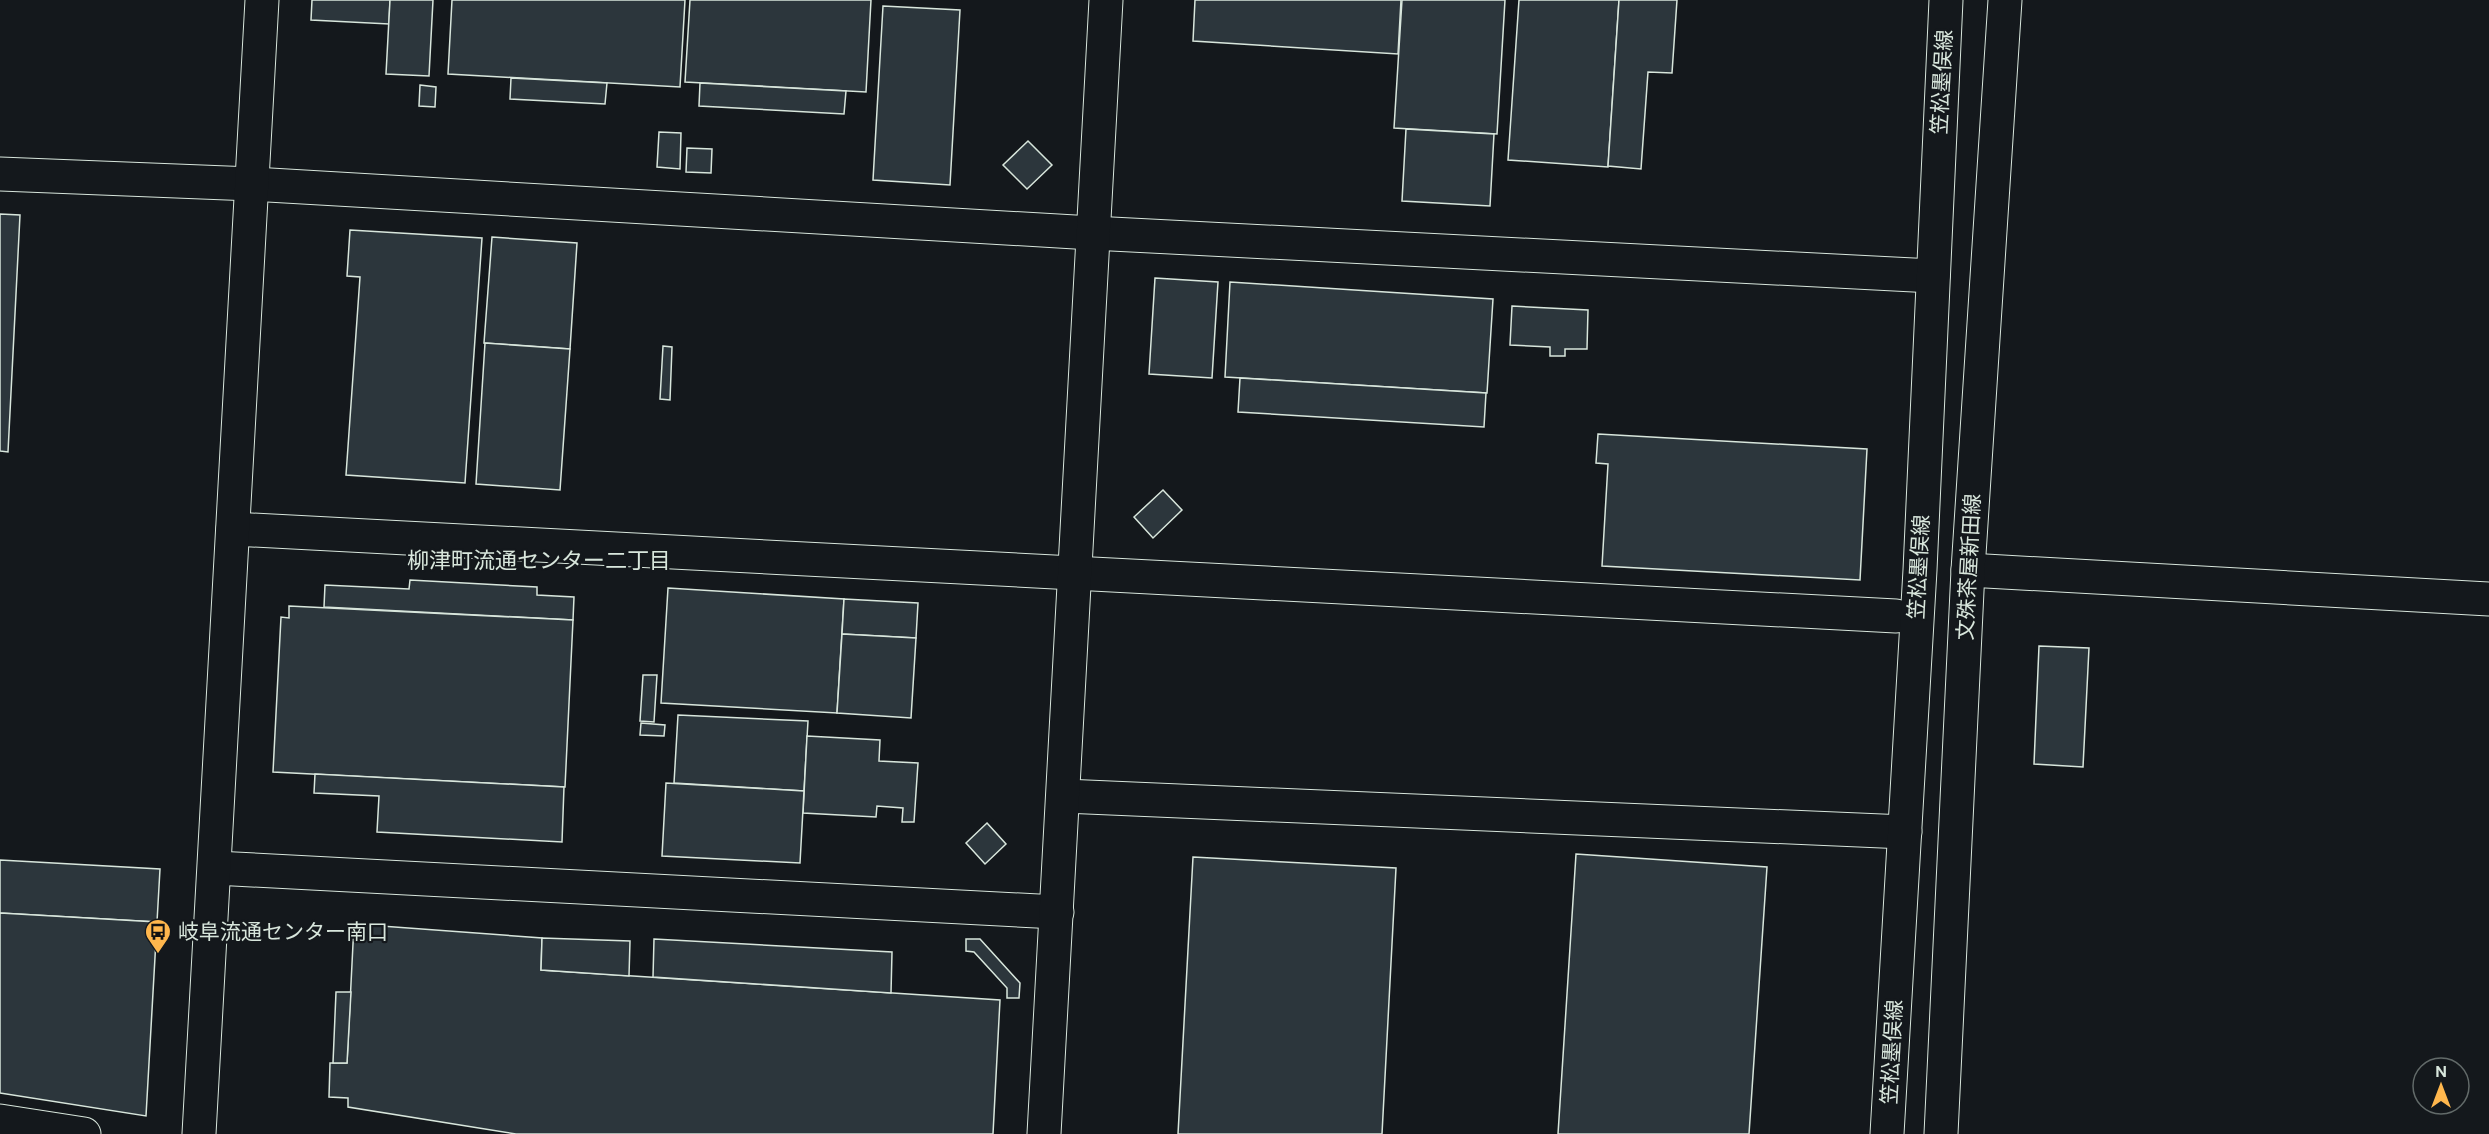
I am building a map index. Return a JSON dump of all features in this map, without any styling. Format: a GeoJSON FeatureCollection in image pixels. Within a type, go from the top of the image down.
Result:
{"type":"FeatureCollection","features":[{"type":"Feature","properties":{"kind":"street"},"geometry":{"type":"LineString","coordinates":[[199,1134],[262,0]]}},
{"type":"Feature","properties":{"kind":"street"},"geometry":{"type":"LineString","coordinates":[[1044,1134],[1106,0]]}},
{"type":"Feature","properties":{"kind":"street","name":"笠松墨俣線"},"geometry":{"type":"LineString","coordinates":[[1887,1134],[1934,276],[1946,0]]}},
{"type":"Feature","properties":{"kind":"street","name":"文殊茶屋新田線"},"geometry":{"type":"LineString","coordinates":[[1941,1134],[1968,570],[2005,0]]}},
{"type":"Feature","properties":{"kind":"street"},"geometry":{"type":"LineString","coordinates":[[0,174],[252,184],[1092,233],[1934,276]]}},
{"type":"Feature","properties":{"kind":"street"},"geometry":{"type":"LineString","coordinates":[[233,529],[1896,616]]}},
{"type":"Feature","properties":{"kind":"street"},"geometry":{"type":"LineString","coordinates":[[1968,570],[2489,599]]}},
{"type":"Feature","properties":{"kind":"street"},"geometry":{"type":"LineString","coordinates":[[1064,796],[1905,832]]}},
{"type":"Feature","properties":{"kind":"street"},"geometry":{"type":"LineString","coordinates":[[215,868],[1057,912]]}},
{"type":"Feature","properties":{"kind":"street"},"geometry":{"type":"LineString","coordinates":[[0,1121],[84,1134]]}},
{"type":"Feature","properties":{"kind":"building"},"geometry":{"type":"Polygon","coordinates":[[[312,0],[390,0],[389,24],[311,20],[312,0]]]}},
{"type":"Feature","properties":{"kind":"building"},"geometry":{"type":"Polygon","coordinates":[[[390,0],[433,0],[429,76],[386,74],[390,0]]]}},
{"type":"Feature","properties":{"kind":"building"},"geometry":{"type":"Polygon","coordinates":[[[452,0],[685,0],[680,87],[448,74],[452,0]]]}},
{"type":"Feature","properties":{"kind":"building"},"geometry":{"type":"Polygon","coordinates":[[[690,0],[871,0],[866,92],[685,82],[690,0]]]}},
{"type":"Feature","properties":{"kind":"building"},"geometry":{"type":"Polygon","coordinates":[[[1195,0],[1401,0],[1398,54],[1193,41],[1195,0]]]}},
{"type":"Feature","properties":{"kind":"building"},"geometry":{"type":"Polygon","coordinates":[[[1402,0],[1505,0],[1497,134],[1394,128],[1402,0]]]}},
{"type":"Feature","properties":{"kind":"building"},"geometry":{"type":"Polygon","coordinates":[[[1519,0],[1619,0],[1608,167],[1508,160],[1519,0]]]}},
{"type":"Feature","properties":{"kind":"building"},"geometry":{"type":"Polygon","coordinates":[[[1619,0],[1677,0],[1672,73],[1648,72],[1641,169],[1608,166],[1619,0]]]}},
{"type":"Feature","properties":{"kind":"building"},"geometry":{"type":"Polygon","coordinates":[[[883,6],[960,10],[950,185],[873,180],[883,6]]]}},
{"type":"Feature","properties":{"kind":"building"},"geometry":{"type":"Polygon","coordinates":[[[511,78],[607,83],[605,104],[510,99],[511,78]]]}},
{"type":"Feature","properties":{"kind":"building"},"geometry":{"type":"Polygon","coordinates":[[[700,83],[846,91],[844,114],[699,106],[700,83]]]}},
{"type":"Feature","properties":{"kind":"building"},"geometry":{"type":"Polygon","coordinates":[[[420,85],[436,87],[435,107],[419,106],[420,85]]]}},
{"type":"Feature","properties":{"kind":"building"},"geometry":{"type":"Polygon","coordinates":[[[1406,129],[1494,134],[1490,206],[1402,201],[1406,129]]]}},
{"type":"Feature","properties":{"kind":"building"},"geometry":{"type":"Polygon","coordinates":[[[659,132],[681,133],[680,169],[657,167],[659,132]]]}},
{"type":"Feature","properties":{"kind":"building"},"geometry":{"type":"Polygon","coordinates":[[[1028,141],[1052,165],[1027,189],[1003,165],[1028,141]]]}},
{"type":"Feature","properties":{"kind":"building"},"geometry":{"type":"Polygon","coordinates":[[[687,148],[712,149],[711,173],[686,172],[687,148]]]}},
{"type":"Feature","properties":{"kind":"building"},"geometry":{"type":"Polygon","coordinates":[[[0,214],[20,215],[8,452],[0,451],[0,214]]]}},
{"type":"Feature","properties":{"kind":"building"},"geometry":{"type":"Polygon","coordinates":[[[350,230],[482,238],[465,483],[346,475],[360,277],[347,276],[350,230]]]}},
{"type":"Feature","properties":{"kind":"building"},"geometry":{"type":"Polygon","coordinates":[[[492,237],[577,243],[570,349],[484,343],[492,237]]]}},
{"type":"Feature","properties":{"kind":"building"},"geometry":{"type":"Polygon","coordinates":[[[1155,278],[1218,282],[1212,378],[1149,374],[1155,278]]]}},
{"type":"Feature","properties":{"kind":"building"},"geometry":{"type":"Polygon","coordinates":[[[1230,282],[1493,299],[1487,393],[1225,377],[1230,282]]]}},
{"type":"Feature","properties":{"kind":"building"},"geometry":{"type":"Polygon","coordinates":[[[1512,306],[1588,310],[1587,349],[1565,349],[1565,356],[1550,356],[1550,347],[1510,345],[1512,306]]]}},
{"type":"Feature","properties":{"kind":"building"},"geometry":{"type":"Polygon","coordinates":[[[485,343],[570,349],[560,490],[476,484],[485,343]]]}},
{"type":"Feature","properties":{"kind":"building"},"geometry":{"type":"Polygon","coordinates":[[[663,346],[672,347],[670,400],[660,399],[663,346]]]}},
{"type":"Feature","properties":{"kind":"building"},"geometry":{"type":"Polygon","coordinates":[[[1240,378],[1486,393],[1484,427],[1238,412],[1240,378]]]}},
{"type":"Feature","properties":{"kind":"building"},"geometry":{"type":"Polygon","coordinates":[[[1598,434],[1867,449],[1860,580],[1602,566],[1608,464],[1596,463],[1598,434]]]}},
{"type":"Feature","properties":{"kind":"building"},"geometry":{"type":"Polygon","coordinates":[[[1163,490],[1182,510],[1153,538],[1134,517],[1163,490]]]}},
{"type":"Feature","properties":{"kind":"building"},"geometry":{"type":"Polygon","coordinates":[[[410,580],[537,587],[537,595],[574,597],[573,620],[324,607],[325,585],[409,589],[410,580]]]}},
{"type":"Feature","properties":{"kind":"building"},"geometry":{"type":"Polygon","coordinates":[[[668,588],[844,599],[837,713],[661,703],[668,588]]]}},
{"type":"Feature","properties":{"kind":"building"},"geometry":{"type":"Polygon","coordinates":[[[844,599],[918,603],[916,638],[842,634],[844,599]]]}},
{"type":"Feature","properties":{"kind":"building"},"geometry":{"type":"Polygon","coordinates":[[[289,606],[573,620],[565,787],[273,772],[281,617],[289,618],[289,606]]]}},
{"type":"Feature","properties":{"kind":"building"},"geometry":{"type":"Polygon","coordinates":[[[842,634],[916,638],[911,718],[837,713],[842,634]]]}},
{"type":"Feature","properties":{"kind":"building"},"geometry":{"type":"Polygon","coordinates":[[[2039,646],[2089,648],[2083,767],[2034,764],[2039,646]]]}},
{"type":"Feature","properties":{"kind":"building"},"geometry":{"type":"Polygon","coordinates":[[[643,675],[657,675],[654,722],[640,721],[643,675]]]}},
{"type":"Feature","properties":{"kind":"building"},"geometry":{"type":"Polygon","coordinates":[[[678,715],[808,721],[804,791],[674,783],[678,715]]]}},
{"type":"Feature","properties":{"kind":"building"},"geometry":{"type":"Polygon","coordinates":[[[641,723],[665,725],[664,736],[640,735],[641,723]]]}},
{"type":"Feature","properties":{"kind":"building"},"geometry":{"type":"Polygon","coordinates":[[[807,736],[880,740],[879,761],[918,763],[914,822],[902,822],[903,808],[877,806],[876,817],[803,813],[807,736]]]}},
{"type":"Feature","properties":{"kind":"building"},"geometry":{"type":"Polygon","coordinates":[[[315,774],[564,787],[562,842],[377,832],[379,796],[314,793],[315,774]]]}},
{"type":"Feature","properties":{"kind":"building"},"geometry":{"type":"Polygon","coordinates":[[[666,783],[804,791],[800,863],[662,856],[666,783]]]}},
{"type":"Feature","properties":{"kind":"building"},"geometry":{"type":"Polygon","coordinates":[[[987,823],[1006,844],[985,864],[966,843],[987,823]]]}},
{"type":"Feature","properties":{"kind":"building"},"geometry":{"type":"Polygon","coordinates":[[[1576,854],[1767,867],[1749,1134],[1558,1134],[1576,854]]]}},
{"type":"Feature","properties":{"kind":"building"},"geometry":{"type":"Polygon","coordinates":[[[1193,857],[1396,868],[1382,1134],[1178,1134],[1193,857]]]}},
{"type":"Feature","properties":{"kind":"building"},"geometry":{"type":"Polygon","coordinates":[[[0,860],[160,869],[157,922],[0,913],[0,860]]]}},
{"type":"Feature","properties":{"kind":"building"},"geometry":{"type":"Polygon","coordinates":[[[0,913],[157,922],[146,1116],[0,1093],[0,913]]]}},
{"type":"Feature","properties":{"kind":"building"},"geometry":{"type":"Polygon","coordinates":[[[354,924],[542,938],[541,970],[1000,1000],[993,1134],[516,1134],[348,1107],[348,1098],[329,1097],[330,1063],[347,1063],[354,924]]]}},
{"type":"Feature","properties":{"kind":"building"},"geometry":{"type":"Polygon","coordinates":[[[542,938],[630,941],[629,976],[541,970],[542,938]]]}},
{"type":"Feature","properties":{"kind":"building"},"geometry":{"type":"Polygon","coordinates":[[[654,939],[892,952],[891,993],[653,977],[654,939]]]}},
{"type":"Feature","properties":{"kind":"building"},"geometry":{"type":"Polygon","coordinates":[[[966,939],[980,939],[1020,983],[1019,998],[1007,998],[1007,988],[974,952],[966,951],[966,939]]]}},
{"type":"Feature","properties":{"kind":"building"},"geometry":{"type":"Polygon","coordinates":[[[336,992],[351,992],[347,1063],[333,1063],[336,992]]]}},
{"type":"Feature","properties":{"kind":"place","name":"岐阜流通センター南口"},"geometry":{"type":"Point","coordinates":[158,955]}},
{"type":"Feature","properties":{"kind":"district","name":"柳津町流通センター二丁目"},"geometry":{"type":"Point","coordinates":[539,560]}}]}
